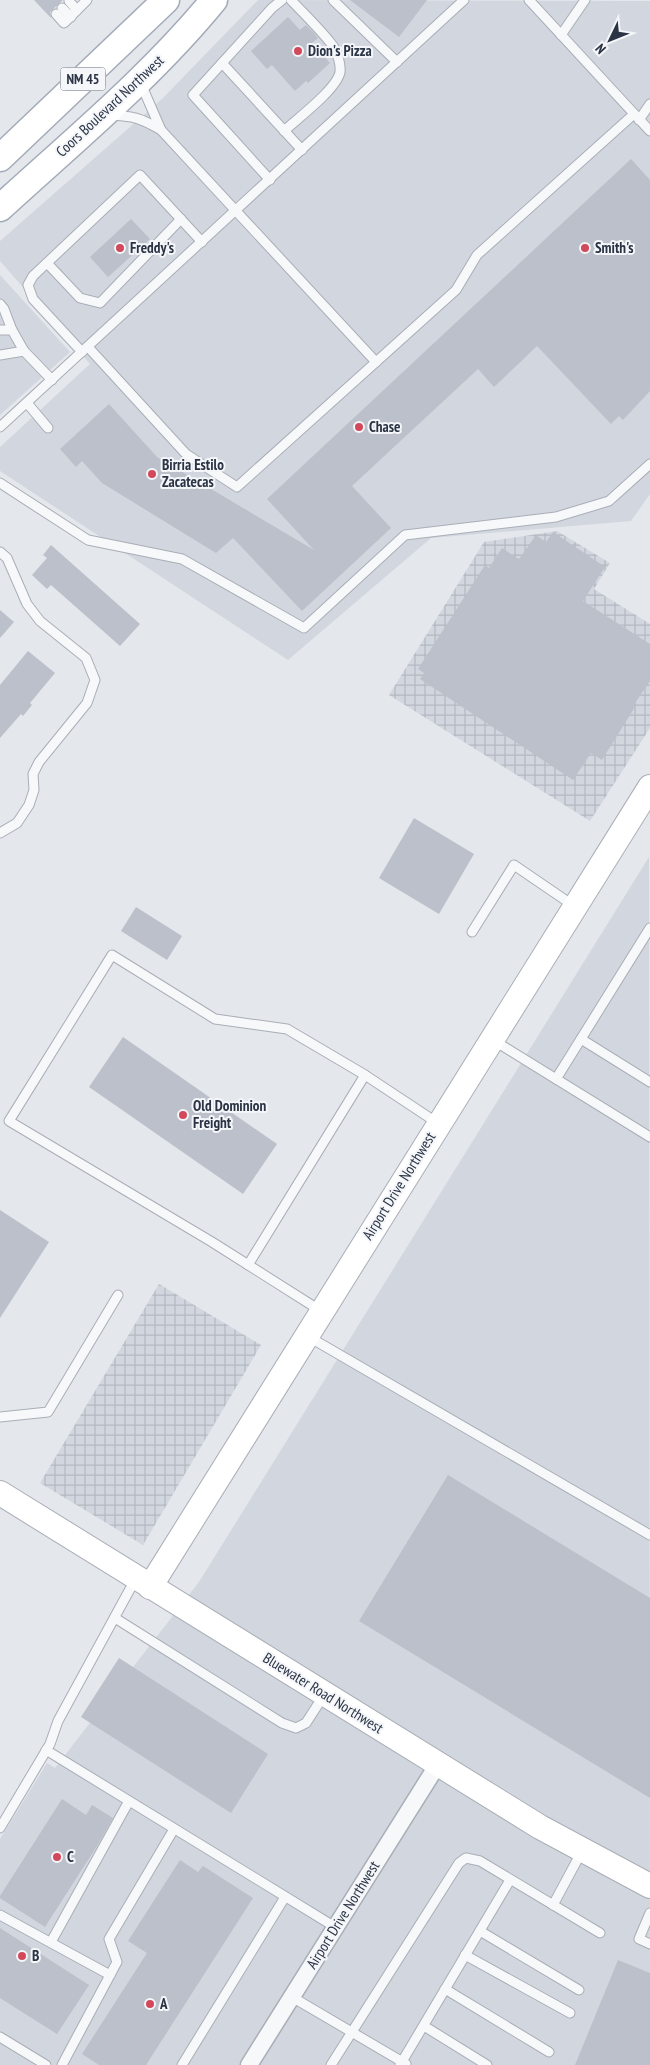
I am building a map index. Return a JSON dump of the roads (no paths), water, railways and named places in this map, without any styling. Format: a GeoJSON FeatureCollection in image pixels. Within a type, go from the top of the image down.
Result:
{"type":"FeatureCollection","features":[{"type":"Feature","properties":{"kind":"main road","name":"NM 45"},"geometry":{"type":"LineString","coordinates":[[0,158],[166,0]]}},
{"type":"Feature","properties":{"kind":"main road"},"geometry":{"type":"LineString","coordinates":[[175,0],[194,24]]}},
{"type":"Feature","properties":{"kind":"main road","name":"Coors Boulevard Northwest"},"geometry":{"type":"LineString","coordinates":[[0,208],[139,80],[194,24],[214,0]]}},
{"type":"Feature","properties":{"kind":"street","name":"Airport Drive Northwest"},"geometry":{"type":"LineString","coordinates":[[143,1582],[307,1336],[491,1039],[649,792]]}},
{"type":"Feature","properties":{"kind":"street","name":"Bluewater Road Northwest"},"geometry":{"type":"LineString","coordinates":[[0,1493],[438,1764],[582,1850],[650,1886]]}},
{"type":"Feature","properties":{"kind":"street","name":"Airport Drive Northwest"},"geometry":{"type":"LineString","coordinates":[[249,2065],[438,1764]]}},
{"type":"Feature","properties":{"kind":"lane"},"geometry":{"type":"LineString","coordinates":[[270,180],[193,95],[272,8],[282,0]]}},
{"type":"Feature","properties":{"kind":"lane"},"geometry":{"type":"LineString","coordinates":[[284,130],[325,94],[336,81],[340,71],[339,60],[334,47],[291,0]]}},
{"type":"Feature","properties":{"kind":"lane"},"geometry":{"type":"LineString","coordinates":[[333,0],[397,62]]}},
{"type":"Feature","properties":{"kind":"lane"},"geometry":{"type":"LineString","coordinates":[[0,427],[464,0]]}},
{"type":"Feature","properties":{"kind":"lane"},"geometry":{"type":"LineString","coordinates":[[528,0],[650,131]]}},
{"type":"Feature","properties":{"kind":"lane"},"geometry":{"type":"LineString","coordinates":[[561,35],[585,0]]}},
{"type":"Feature","properties":{"kind":"lane"},"geometry":{"type":"LineString","coordinates":[[80,6],[64,23],[62,8],[80,6]]}},
{"type":"Feature","properties":{"kind":"lane"},"geometry":{"type":"LineString","coordinates":[[222,63],[302,150]]}},
{"type":"Feature","properties":{"kind":"lane"},"geometry":{"type":"LineString","coordinates":[[139,80],[161,130],[376,362]]}},
{"type":"Feature","properties":{"kind":"lane"},"geometry":{"type":"LineString","coordinates":[[202,242],[140,175],[47,262],[33,276],[28,286],[33,299],[85,349],[186,454],[237,487],[456,290],[477,255],[650,104]]}},
{"type":"Feature","properties":{"kind":"lane"},"geometry":{"type":"LineString","coordinates":[[102,115],[131,116],[161,130]]}},
{"type":"Feature","properties":{"kind":"lane"},"geometry":{"type":"LineString","coordinates":[[47,262],[80,298],[100,303],[181,219]]}},
{"type":"Feature","properties":{"kind":"lane"},"geometry":{"type":"LineString","coordinates":[[0,304],[24,351],[52,380]]}},
{"type":"Feature","properties":{"kind":"lane"},"geometry":{"type":"LineString","coordinates":[[0,330],[12,330]]}},
{"type":"Feature","properties":{"kind":"lane"},"geometry":{"type":"LineString","coordinates":[[0,355],[24,351]]}},
{"type":"Feature","properties":{"kind":"lane"},"geometry":{"type":"LineString","coordinates":[[26,403],[48,428]]}},
{"type":"Feature","properties":{"kind":"lane"},"geometry":{"type":"LineString","coordinates":[[0,483],[88,540],[182,559],[304,628],[404,535],[556,517],[609,501],[650,464]]}},
{"type":"Feature","properties":{"kind":"lane"},"geometry":{"type":"LineString","coordinates":[[0,552],[7,558],[27,604],[40,621],[86,658],[95,680],[88,703],[39,762],[33,774],[34,790],[29,805],[17,823],[0,833]]}},
{"type":"Feature","properties":{"kind":"lane"},"geometry":{"type":"LineString","coordinates":[[472,932],[514,865],[574,907]]}},
{"type":"Feature","properties":{"kind":"lane"},"geometry":{"type":"LineString","coordinates":[[556,1079],[650,928]]}},
{"type":"Feature","properties":{"kind":"lane"},"geometry":{"type":"LineString","coordinates":[[322,1311],[9,1121],[60,1038],[112,955],[215,1019],[286,1029],[365,1075],[439,1124]]}},
{"type":"Feature","properties":{"kind":"lane"},"geometry":{"type":"LineString","coordinates":[[491,1039],[650,1136]]}},
{"type":"Feature","properties":{"kind":"lane"},"geometry":{"type":"LineString","coordinates":[[581,1039],[650,1082]]}},
{"type":"Feature","properties":{"kind":"lane"},"geometry":{"type":"LineString","coordinates":[[248,1265],[365,1075]]}},
{"type":"Feature","properties":{"kind":"lane"},"geometry":{"type":"LineString","coordinates":[[0,1417],[48,1412],[118,1295]]}},
{"type":"Feature","properties":{"kind":"lane"},"geometry":{"type":"LineString","coordinates":[[307,1336],[650,1535]]}},
{"type":"Feature","properties":{"kind":"lane"},"geometry":{"type":"LineString","coordinates":[[0,1828],[46,1750],[58,1721],[115,1618],[143,1582]]}},
{"type":"Feature","properties":{"kind":"lane"},"geometry":{"type":"LineString","coordinates":[[115,1618],[282,1723],[296,1728],[306,1723],[324,1695]]}},
{"type":"Feature","properties":{"kind":"lane"},"geometry":{"type":"LineString","coordinates":[[46,1750],[335,1927]]}},
{"type":"Feature","properties":{"kind":"lane"},"geometry":{"type":"LineString","coordinates":[[51,1942],[129,1801]]}},
{"type":"Feature","properties":{"kind":"lane"},"geometry":{"type":"LineString","coordinates":[[62,2065],[117,1962],[109,1939],[174,1829]]}},
{"type":"Feature","properties":{"kind":"lane"},"geometry":{"type":"LineString","coordinates":[[553,1905],[582,1850]]}},
{"type":"Feature","properties":{"kind":"lane"},"geometry":{"type":"LineString","coordinates":[[332,2065],[458,1863],[466,1858],[480,1861],[600,1933]]}},
{"type":"Feature","properties":{"kind":"lane"},"geometry":{"type":"LineString","coordinates":[[292,1997],[352,2031],[403,2064],[510,1880]]}},
{"type":"Feature","properties":{"kind":"lane"},"geometry":{"type":"LineString","coordinates":[[182,2065],[285,1897]]}},
{"type":"Feature","properties":{"kind":"lane"},"geometry":{"type":"LineString","coordinates":[[650,1913],[638,1939],[650,1944]]}},
{"type":"Feature","properties":{"kind":"lane"},"geometry":{"type":"LineString","coordinates":[[0,1915],[110,1975]]}},
{"type":"Feature","properties":{"kind":"lane"},"geometry":{"type":"LineString","coordinates":[[480,1931],[579,1990]]}},
{"type":"Feature","properties":{"kind":"lane"},"geometry":{"type":"LineString","coordinates":[[465,1955],[570,2014]]}},
{"type":"Feature","properties":{"kind":"lane"},"geometry":{"type":"LineString","coordinates":[[445,1989],[549,2052]]}},
{"type":"Feature","properties":{"kind":"lane"},"geometry":{"type":"LineString","coordinates":[[424,2026],[487,2065]]}},
{"type":"Feature","properties":{"kind":"lane"},"geometry":{"type":"LineString","coordinates":[[0,2037],[46,2065]]}},
{"type":"Feature","properties":{"kind":"place","name":"Dion's Pizza"},"geometry":{"type":"Point","coordinates":[298,51]}},
{"type":"Feature","properties":{"kind":"place","name":"Freddy's"},"geometry":{"type":"Point","coordinates":[120,248]}},
{"type":"Feature","properties":{"kind":"place","name":"Smith's"},"geometry":{"type":"Point","coordinates":[585,248]}},
{"type":"Feature","properties":{"kind":"place","name":"Chase"},"geometry":{"type":"Point","coordinates":[359,427]}},
{"type":"Feature","properties":{"kind":"place","name":"Birria Estilo Zacatecas"},"geometry":{"type":"Point","coordinates":[152,474]}},
{"type":"Feature","properties":{"kind":"place","name":"Old Dominion Freight"},"geometry":{"type":"Point","coordinates":[183,1115]}},
{"type":"Feature","properties":{"kind":"place","name":"C"},"geometry":{"type":"Point","coordinates":[57,1857]}},
{"type":"Feature","properties":{"kind":"place","name":"B"},"geometry":{"type":"Point","coordinates":[22,1956]}},
{"type":"Feature","properties":{"kind":"place","name":"A"},"geometry":{"type":"Point","coordinates":[150,2004]}}]}
